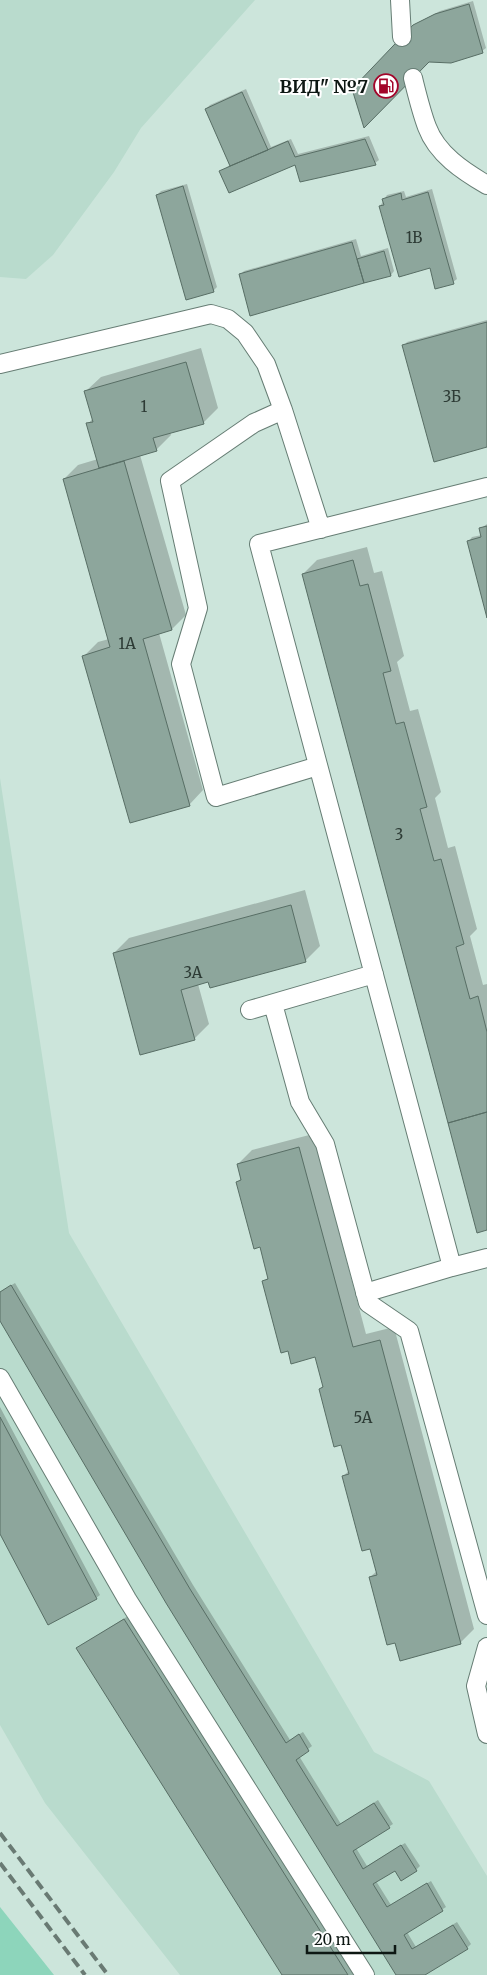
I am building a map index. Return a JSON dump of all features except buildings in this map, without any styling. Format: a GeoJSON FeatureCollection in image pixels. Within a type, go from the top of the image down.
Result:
{"type":"FeatureCollection","features":[{"type":"Feature","properties":{"kind":"lane"},"geometry":{"type":"LineString","coordinates":[[400,0],[402,37]]}},
{"type":"Feature","properties":{"kind":"lane"},"geometry":{"type":"LineString","coordinates":[[413,78],[427,128],[445,155],[466,173],[487,185]]}},
{"type":"Feature","properties":{"kind":"lane"},"geometry":{"type":"LineString","coordinates":[[0,364],[211,314],[228,319],[245,333],[266,364],[283,410],[321,529]]}},
{"type":"Feature","properties":{"kind":"lane"},"geometry":{"type":"LineString","coordinates":[[283,410],[254,423],[170,481],[198,608],[181,664],[216,797],[318,766]]}},
{"type":"Feature","properties":{"kind":"lane"},"geometry":{"type":"LineString","coordinates":[[452,1267],[259,544],[487,487]]}},
{"type":"Feature","properties":{"kind":"lane"},"geometry":{"type":"LineString","coordinates":[[250,1010],[374,974]]}},
{"type":"Feature","properties":{"kind":"lane"},"geometry":{"type":"LineString","coordinates":[[273,1004],[300,1102],[325,1144],[368,1303],[409,1331],[487,1615]]}},
{"type":"Feature","properties":{"kind":"lane"},"geometry":{"type":"LineString","coordinates":[[366,1293],[487,1258]]}},
{"type":"Feature","properties":{"kind":"lane"},"geometry":{"type":"LineString","coordinates":[[0,1378],[127,1599],[365,1975]]}},
{"type":"Feature","properties":{"kind":"lane"},"geometry":{"type":"LineString","coordinates":[[487,1647],[476,1686],[487,1734]]}},
{"type":"Feature","properties":{"kind":"shaded area"},"geometry":{"type":"Polygon","coordinates":[[[0,0],[255,0],[141,128],[114,172],[53,255],[26,279],[0,277],[0,0]]]}},
{"type":"Feature","properties":{"kind":"shaded area"},"geometry":{"type":"Polygon","coordinates":[[[0,778],[69,1233],[374,1752],[429,1781],[487,1876],[487,1975],[180,1975],[45,1803],[0,1725],[0,778]]]}},
{"type":"Feature","properties":{"kind":"green space"},"geometry":{"type":"Polygon","coordinates":[[[0,1907],[54,1975],[0,1975],[0,1907]]]}},
{"type":"Feature","properties":{"kind":"railway"},"geometry":{"type":"LineString","coordinates":[[0,1833],[108,1975]]}},
{"type":"Feature","properties":{"kind":"railway"},"geometry":{"type":"LineString","coordinates":[[0,1863],[85,1975]]}},
{"type":"Feature","properties":{"kind":"place","name":"ВИД\" №7"},"geometry":{"type":"Point","coordinates":[386,86]}}]}
